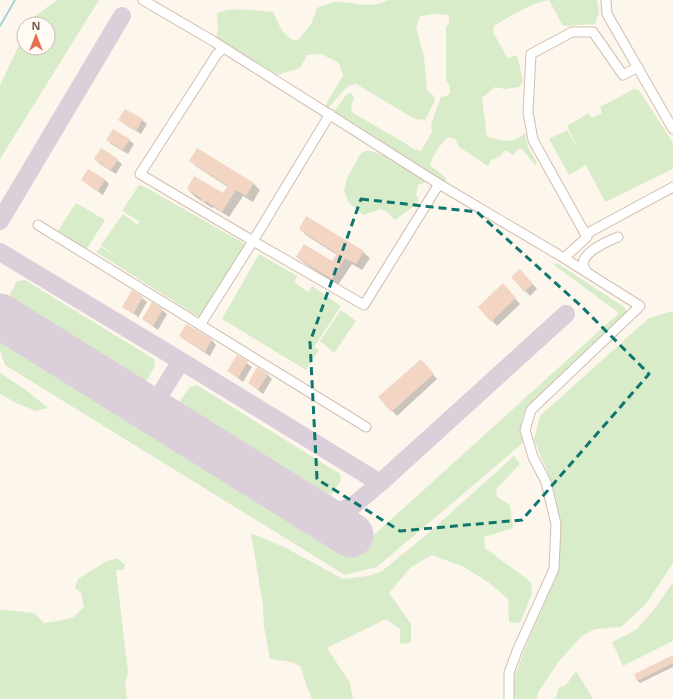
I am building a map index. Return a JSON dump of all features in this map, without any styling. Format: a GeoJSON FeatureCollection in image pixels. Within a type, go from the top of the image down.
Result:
{"type":"FeatureCollection","features":[{"type":"Feature","properties":{"kind":"lane"},"geometry":{"type":"LineString","coordinates":[[143,0],[224,48],[439,184],[564,258],[640,306],[531,410],[525,430],[533,457],[546,482],[556,524],[554,569],[517,651],[509,673],[509,699]]}},
{"type":"Feature","properties":{"kind":"lane"},"geometry":{"type":"LineString","coordinates":[[606,0],[607,14],[672,124]]}},
{"type":"Feature","properties":{"kind":"lane"},"geometry":{"type":"LineString","coordinates":[[564,258],[587,237],[534,140],[528,112],[531,54],[572,32],[593,32],[623,75],[638,67]]}},
{"type":"Feature","properties":{"kind":"lane"},"geometry":{"type":"LineString","coordinates":[[224,48],[217,54],[140,174],[364,305],[439,184]]}},
{"type":"Feature","properties":{"kind":"lane"},"geometry":{"type":"LineString","coordinates":[[200,325],[330,114]]}},
{"type":"Feature","properties":{"kind":"lane"},"geometry":{"type":"LineString","coordinates":[[586,234],[673,187]]}},
{"type":"Feature","properties":{"kind":"lane"},"geometry":{"type":"LineString","coordinates":[[38,225],[366,427]]}},
{"type":"Feature","properties":{"kind":"lane"},"geometry":{"type":"LineString","coordinates":[[587,272],[583,263],[586,257],[600,244],[618,237]]}},
{"type":"Feature","properties":{"kind":"highlighted area"},"geometry":{"type":"Polygon","coordinates":[[[361,199],[477,212],[581,306],[649,374],[522,520],[400,531],[317,479],[310,342],[361,199]]]}},
{"type":"Feature","properties":{"kind":"green space"},"geometry":{"type":"Polygon","coordinates":[[[57,0],[99,0],[0,159],[0,85],[16,52],[16,56],[56,56],[56,16],[35,16],[57,0]]]}},
{"type":"Feature","properties":{"kind":"green space"},"geometry":{"type":"Polygon","coordinates":[[[388,0],[549,0],[528,7],[494,26],[493,32],[508,59],[515,55],[518,58],[523,81],[520,87],[505,89],[495,87],[482,98],[487,137],[507,141],[520,137],[525,133],[528,147],[537,163],[535,165],[523,150],[519,148],[513,155],[505,150],[500,156],[491,160],[488,166],[459,147],[455,139],[448,137],[437,150],[430,165],[446,178],[446,182],[337,116],[334,112],[346,95],[351,93],[354,98],[351,107],[353,113],[413,149],[421,151],[432,132],[431,124],[441,97],[447,96],[450,93],[450,87],[446,80],[446,27],[449,23],[449,15],[435,14],[420,16],[416,28],[424,56],[427,90],[433,95],[435,100],[425,120],[415,119],[356,84],[348,86],[328,108],[325,106],[343,75],[339,63],[321,54],[307,55],[300,68],[277,75],[216,40],[218,28],[217,14],[228,10],[273,12],[285,34],[297,41],[311,24],[317,8],[335,2],[369,5],[382,3],[388,0]]]}},
{"type":"Feature","properties":{"kind":"green space"},"geometry":{"type":"Polygon","coordinates":[[[549,0],[597,0],[599,12],[595,24],[563,26],[549,0]]]}},
{"type":"Feature","properties":{"kind":"green space"},"geometry":{"type":"Polygon","coordinates":[[[634,89],[639,90],[673,143],[673,169],[605,202],[586,165],[569,175],[549,139],[567,130],[579,150],[567,126],[589,113],[591,118],[602,113],[600,107],[634,89]]]}},
{"type":"Feature","properties":{"kind":"green space"},"geometry":{"type":"Polygon","coordinates":[[[368,150],[402,162],[429,181],[418,185],[416,195],[419,201],[414,207],[395,220],[386,211],[379,209],[364,215],[349,203],[344,191],[347,178],[361,153],[368,150]]]}},
{"type":"Feature","properties":{"kind":"green space"},"geometry":{"type":"Polygon","coordinates":[[[139,185],[245,244],[199,317],[96,252],[101,247],[115,256],[101,245],[123,214],[138,225],[140,222],[122,211],[139,185]]]}},
{"type":"Feature","properties":{"kind":"green space"},"geometry":{"type":"Polygon","coordinates":[[[76,203],[105,220],[86,250],[57,232],[76,203]]]}},
{"type":"Feature","properties":{"kind":"green space"},"geometry":{"type":"Polygon","coordinates":[[[259,254],[297,276],[294,282],[308,292],[312,286],[341,306],[314,347],[319,350],[306,370],[222,319],[259,254]]]}},
{"type":"Feature","properties":{"kind":"green space"},"geometry":{"type":"Polygon","coordinates":[[[557,263],[624,307],[628,313],[526,409],[522,422],[524,442],[377,567],[345,575],[5,365],[0,351],[0,334],[355,552],[619,313],[554,265],[557,263]]]}},
{"type":"Feature","properties":{"kind":"green space"},"geometry":{"type":"Polygon","coordinates":[[[25,280],[154,359],[155,366],[145,383],[138,384],[10,304],[8,298],[17,281],[25,280]]]}},
{"type":"Feature","properties":{"kind":"green space"},"geometry":{"type":"Polygon","coordinates":[[[341,310],[356,321],[334,353],[320,341],[341,310]]]}},
{"type":"Feature","properties":{"kind":"green space"},"geometry":{"type":"Polygon","coordinates":[[[673,311],[673,563],[646,604],[621,627],[595,629],[582,636],[559,661],[538,693],[537,699],[516,699],[513,689],[515,675],[556,578],[558,511],[552,483],[534,440],[540,416],[649,318],[673,311]]]}},
{"type":"Feature","properties":{"kind":"green space"},"geometry":{"type":"Polygon","coordinates":[[[0,373],[26,390],[48,408],[36,411],[16,403],[0,394],[0,373]]]}},
{"type":"Feature","properties":{"kind":"green space"},"geometry":{"type":"Polygon","coordinates":[[[197,385],[340,474],[341,480],[330,497],[323,497],[181,409],[179,403],[190,387],[197,385]]]}},
{"type":"Feature","properties":{"kind":"green space"},"geometry":{"type":"Polygon","coordinates":[[[514,456],[520,464],[496,489],[497,497],[510,505],[513,528],[484,537],[485,548],[531,582],[532,593],[520,623],[509,622],[508,599],[488,582],[464,567],[432,555],[411,567],[389,593],[411,624],[411,643],[400,644],[400,629],[386,619],[327,648],[350,683],[353,699],[312,699],[301,667],[292,662],[270,659],[251,533],[288,549],[343,579],[368,576],[382,571],[425,536],[514,456]]]}},
{"type":"Feature","properties":{"kind":"green space"},"geometry":{"type":"Polygon","coordinates":[[[117,558],[125,565],[123,570],[116,570],[128,673],[125,683],[127,699],[0,699],[0,610],[34,613],[44,623],[74,617],[84,607],[81,593],[75,588],[78,579],[105,562],[117,558]]]}},
{"type":"Feature","properties":{"kind":"green space"},"geometry":{"type":"Polygon","coordinates":[[[673,582],[673,641],[623,666],[612,642],[636,630],[656,607],[673,582]]]}},
{"type":"Feature","properties":{"kind":"green space"},"geometry":{"type":"Polygon","coordinates":[[[576,671],[593,699],[555,699],[559,688],[566,685],[576,671]]]}},
{"type":"Feature","properties":{"kind":"building"},"geometry":{"type":"Polygon","coordinates":[[[125,109],[143,119],[136,131],[118,120],[125,109]]]}},
{"type":"Feature","properties":{"kind":"building"},"geometry":{"type":"Polygon","coordinates":[[[113,129],[130,139],[123,150],[106,140],[113,129]]]}},
{"type":"Feature","properties":{"kind":"building"},"geometry":{"type":"Polygon","coordinates":[[[101,148],[118,159],[111,170],[94,159],[101,148]]]}},
{"type":"Feature","properties":{"kind":"building"},"geometry":{"type":"Polygon","coordinates":[[[197,148],[254,183],[246,196],[236,190],[222,212],[206,201],[205,203],[201,200],[202,199],[187,189],[194,176],[223,193],[228,186],[189,161],[197,148]]]}},
{"type":"Feature","properties":{"kind":"building"},"geometry":{"type":"Polygon","coordinates":[[[88,169],[105,179],[98,191],[81,180],[88,169]]]}},
{"type":"Feature","properties":{"kind":"building"},"geometry":{"type":"Polygon","coordinates":[[[306,216],[364,251],[356,264],[345,258],[332,279],[296,257],[304,244],[332,261],[337,254],[299,229],[306,216]]]}},
{"type":"Feature","properties":{"kind":"building"},"geometry":{"type":"Polygon","coordinates":[[[520,269],[533,284],[524,292],[511,277],[520,269]]]}},
{"type":"Feature","properties":{"kind":"building"},"geometry":{"type":"Polygon","coordinates":[[[503,283],[516,298],[491,322],[478,307],[503,283]]]}},
{"type":"Feature","properties":{"kind":"building"},"geometry":{"type":"Polygon","coordinates":[[[132,290],[143,297],[133,314],[122,307],[132,290]]]}},
{"type":"Feature","properties":{"kind":"building"},"geometry":{"type":"Polygon","coordinates":[[[152,302],[163,309],[153,326],[142,319],[152,302]]]}},
{"type":"Feature","properties":{"kind":"building"},"geometry":{"type":"Polygon","coordinates":[[[186,324],[212,339],[205,352],[179,336],[186,324]]]}},
{"type":"Feature","properties":{"kind":"building"},"geometry":{"type":"Polygon","coordinates":[[[237,355],[248,361],[238,378],[227,371],[237,355]]]}},
{"type":"Feature","properties":{"kind":"building"},"geometry":{"type":"Polygon","coordinates":[[[421,359],[434,374],[391,412],[378,397],[421,359]]]}},
{"type":"Feature","properties":{"kind":"building"},"geometry":{"type":"Polygon","coordinates":[[[257,367],[268,374],[258,390],[248,383],[257,367]]]}},
{"type":"Feature","properties":{"kind":"building"},"geometry":{"type":"Polygon","coordinates":[[[673,655],[673,663],[637,681],[634,674],[673,655]]]}},
{"type":"Feature","properties":{"kind":"waterway"},"geometry":{"type":"LineString","coordinates":[[0,26],[15,0]]}},
{"type":"Feature","properties":{"kind":"taxiway"},"geometry":{"type":"LineString","coordinates":[[0,221],[122,16]]}},
{"type":"Feature","properties":{"kind":"taxiway"},"geometry":{"type":"LineString","coordinates":[[0,252],[380,483]]}},
{"type":"Feature","properties":{"kind":"taxiway"},"geometry":{"type":"LineString","coordinates":[[323,518],[354,505],[566,314]]}},
{"type":"Feature","properties":{"kind":"taxiway"},"geometry":{"type":"LineString","coordinates":[[151,409],[181,361]]}},
{"type":"Feature","properties":{"kind":"runway"},"geometry":{"type":"LineString","coordinates":[[0,316],[351,535]]}}]}
